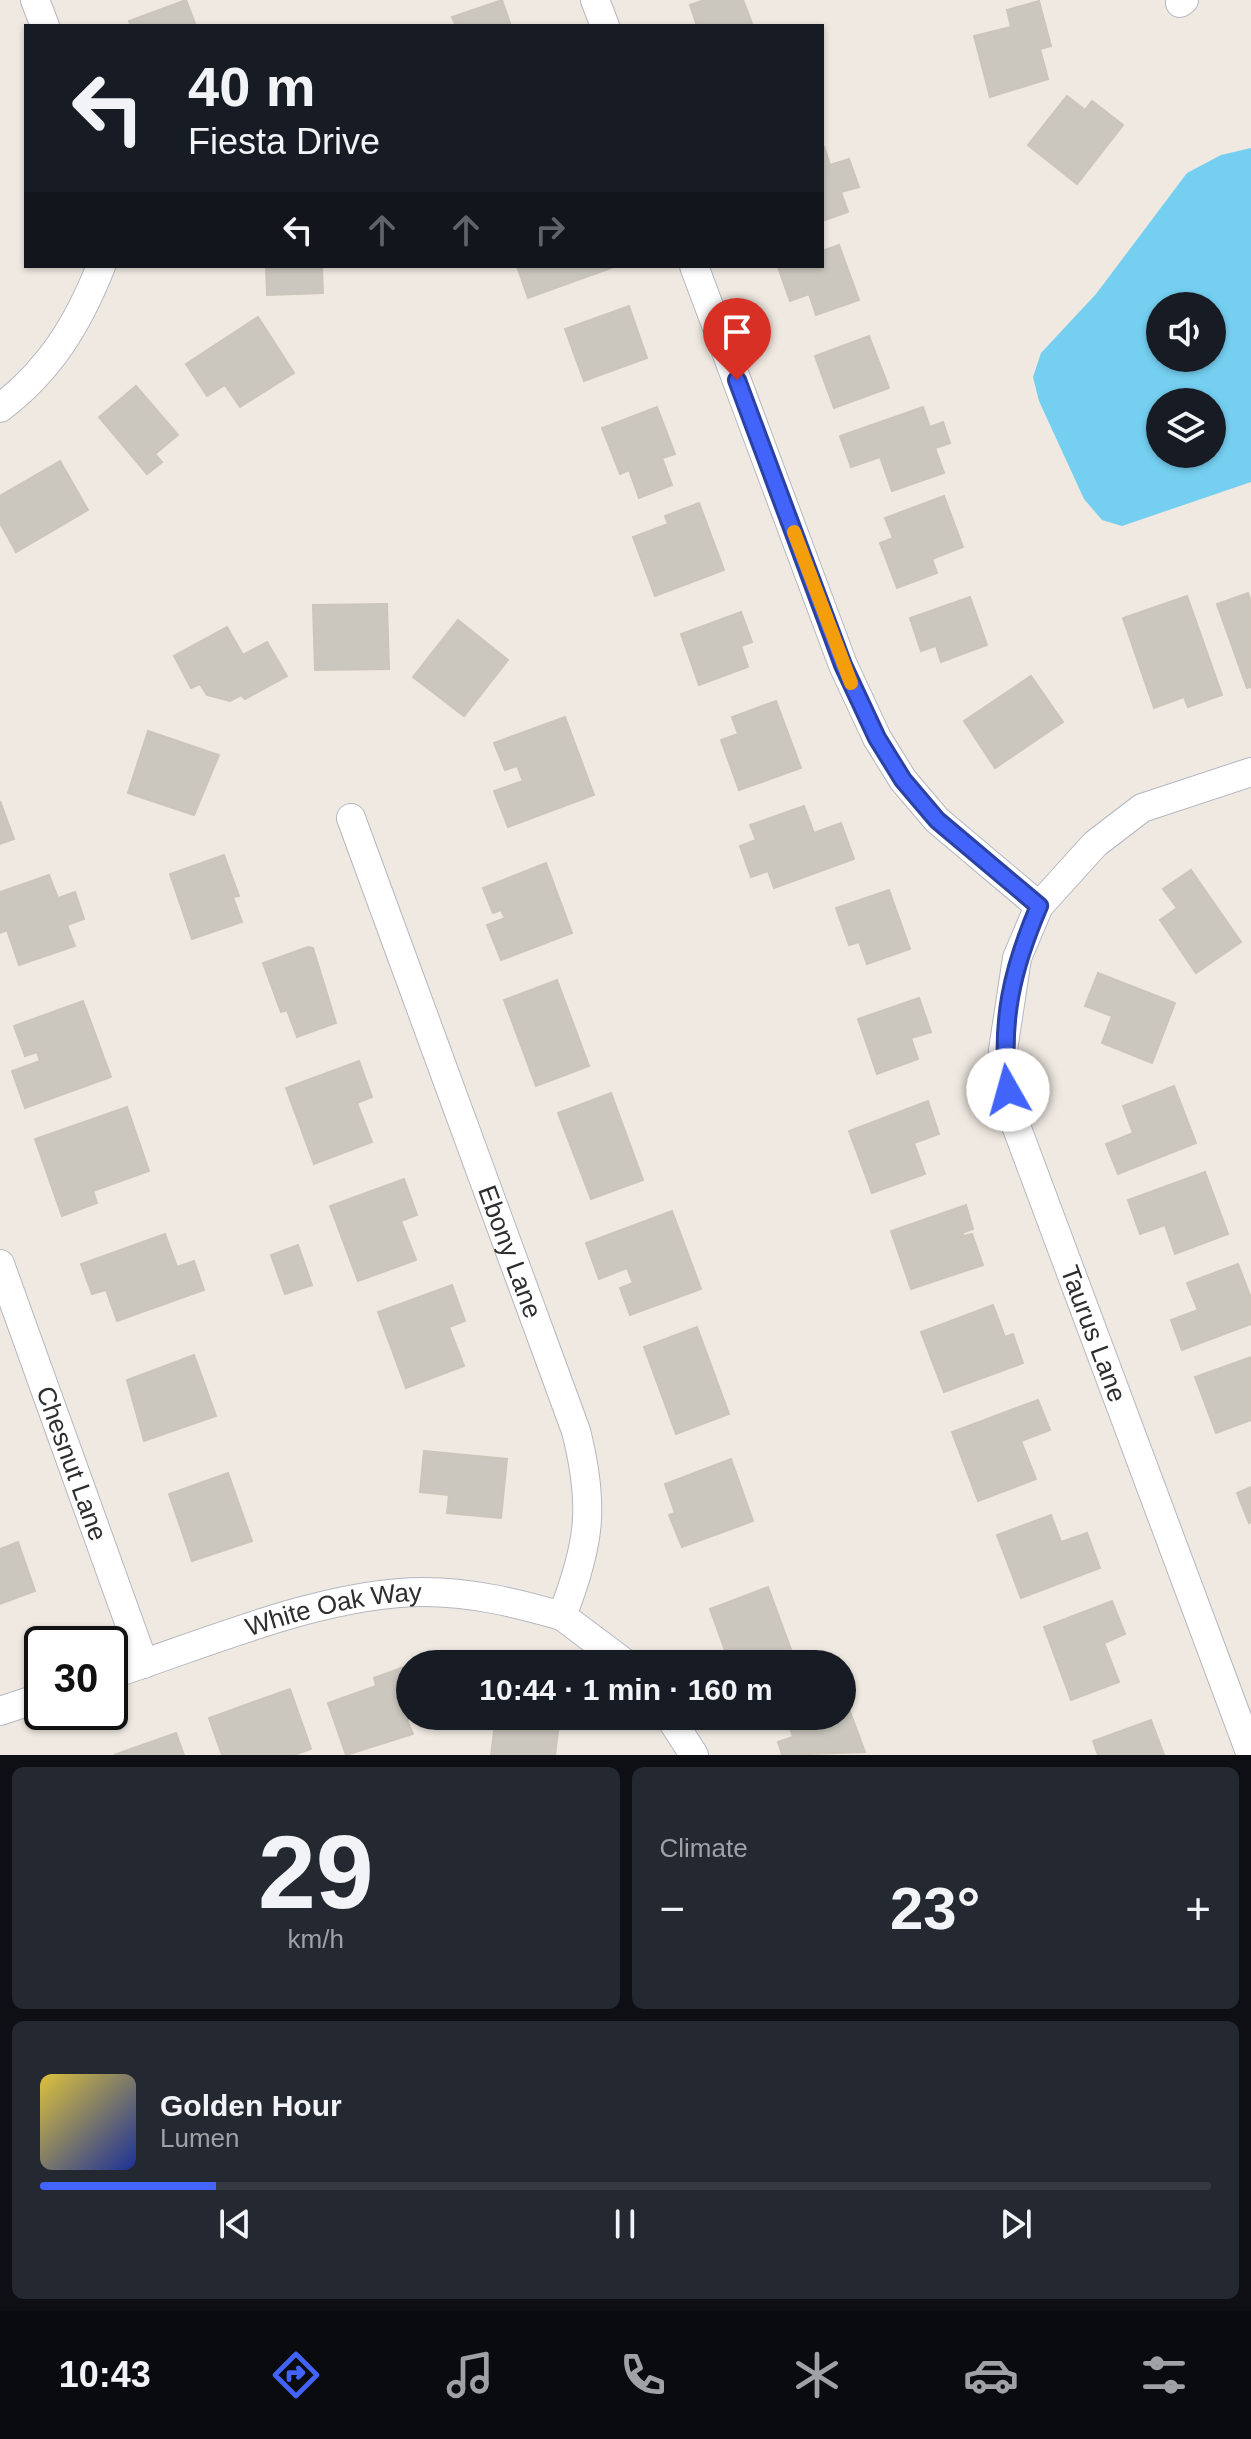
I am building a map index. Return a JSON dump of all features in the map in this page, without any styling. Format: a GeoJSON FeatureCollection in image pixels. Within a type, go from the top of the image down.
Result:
{"type":"FeatureCollection","features":[{"type":"Feature","properties":{"kind":"street"},"geometry":{"type":"LineString","coordinates":[[35,0],[44,24]]}},
{"type":"Feature","properties":{"kind":"street"},"geometry":{"type":"LineString","coordinates":[[595,0],[604,24]]}},
{"type":"Feature","properties":{"kind":"street"},"geometry":{"type":"LineString","coordinates":[[0,408],[57,355],[84,309],[100,268]]}},
{"type":"Feature","properties":{"kind":"street"},"geometry":{"type":"LineString","coordinates":[[695,268],[843,665],[877,738],[903,780],[937,820],[1039,906]]}},
{"type":"Feature","properties":{"kind":"street","name":"Taurus Lane"},"geometry":{"type":"LineString","coordinates":[[1251,772],[1142,808],[1095,844],[1039,906],[1017,958],[1003,1050],[1015,1123],[1251,1755]]}},
{"type":"Feature","properties":{"kind":"street","name":"Ebony Lane"},"geometry":{"type":"LineString","coordinates":[[351,818],[576,1431],[588,1478],[589,1517],[583,1559],[562,1616]]}},
{"type":"Feature","properties":{"kind":"street","name":"Chesnut Lane"},"geometry":{"type":"LineString","coordinates":[[0,1264],[144,1664]]}},
{"type":"Feature","properties":{"kind":"street","name":"White Oak Way"},"geometry":{"type":"LineString","coordinates":[[128,1669],[244,1630],[381,1594],[463,1594],[502,1600],[562,1616]]}},
{"type":"Feature","properties":{"kind":"street"},"geometry":{"type":"LineString","coordinates":[[562,1616],[607,1650]]}},
{"type":"Feature","properties":{"kind":"street"},"geometry":{"type":"LineString","coordinates":[[0,1711],[24,1703]]}},
{"type":"Feature","properties":{"kind":"street"},"geometry":{"type":"LineString","coordinates":[[678,1730],[694,1755]]}},
{"type":"Feature","properties":{"kind":"water"},"geometry":{"type":"Polygon","coordinates":[[[1251,148],[1251,482],[1122,526],[1102,520],[1084,499],[1039,401],[1033,377],[1041,353],[1096,294],[1187,173],[1221,155],[1251,148]]]}},
{"type":"Feature","properties":{"kind":"building"},"geometry":{"type":"Polygon","coordinates":[[[186,0],[195,24],[130,24],[129,21],[186,0]]]}},
{"type":"Feature","properties":{"kind":"building"},"geometry":{"type":"Polygon","coordinates":[[[502,0],[510,24],[455,24],[452,17],[502,0]]]}},
{"type":"Feature","properties":{"kind":"building"},"geometry":{"type":"Polygon","coordinates":[[[705,0],[743,0],[752,24],[696,24],[690,5],[705,0]]]}},
{"type":"Feature","properties":{"kind":"building"},"geometry":{"type":"Polygon","coordinates":[[[1039,1],[1051,46],[1040,49],[1048,79],[990,97],[974,36],[1011,27],[1007,10],[1039,1]]]}},
{"type":"Feature","properties":{"kind":"building"},"geometry":{"type":"Polygon","coordinates":[[[1067,96],[1085,110],[1092,101],[1123,125],[1077,184],[1028,145],[1067,96]]]}},
{"type":"Feature","properties":{"kind":"building"},"geometry":{"type":"Polygon","coordinates":[[[824,146],[830,165],[849,159],[859,187],[841,192],[848,212],[824,220],[824,146]]]}},
{"type":"Feature","properties":{"kind":"building"},"geometry":{"type":"Polygon","coordinates":[[[839,245],[859,300],[816,315],[809,294],[790,301],[778,268],[824,268],[824,250],[839,245]]]}},
{"type":"Feature","properties":{"kind":"building"},"geometry":{"type":"Polygon","coordinates":[[[266,268],[322,268],[323,293],[267,295],[266,268]]]}},
{"type":"Feature","properties":{"kind":"building"},"geometry":{"type":"Polygon","coordinates":[[[518,268],[611,268],[528,298],[518,268]]]}},
{"type":"Feature","properties":{"kind":"building"},"geometry":{"type":"Polygon","coordinates":[[[629,306],[647,358],[584,381],[565,329],[629,306]]]}},
{"type":"Feature","properties":{"kind":"building"},"geometry":{"type":"Polygon","coordinates":[[[258,317],[294,373],[240,407],[225,385],[207,396],[186,364],[258,317]]]}},
{"type":"Feature","properties":{"kind":"building"},"geometry":{"type":"Polygon","coordinates":[[[869,336],[889,388],[834,408],[815,356],[869,336]]]}},
{"type":"Feature","properties":{"kind":"building"},"geometry":{"type":"Polygon","coordinates":[[[136,386],[178,435],[155,454],[162,462],[147,474],[99,417],[136,386]]]}},
{"type":"Feature","properties":{"kind":"building"},"geometry":{"type":"Polygon","coordinates":[[[657,407],[675,454],[662,458],[672,485],[639,498],[629,470],[620,474],[602,428],[657,407]]]}},
{"type":"Feature","properties":{"kind":"building"},"geometry":{"type":"Polygon","coordinates":[[[923,407],[930,427],[943,422],[950,443],[935,448],[944,473],[892,491],[880,457],[851,467],[840,436],[923,407]]]}},
{"type":"Feature","properties":{"kind":"building"},"geometry":{"type":"Polygon","coordinates":[[[60,461],[88,510],[16,552],[0,523],[0,496],[60,461]]]}},
{"type":"Feature","properties":{"kind":"building"},"geometry":{"type":"Polygon","coordinates":[[[944,496],[963,547],[932,559],[937,573],[897,588],[880,543],[893,538],[885,518],[944,496]]]}},
{"type":"Feature","properties":{"kind":"building"},"geometry":{"type":"Polygon","coordinates":[[[699,503],[724,570],[655,596],[633,537],[668,524],[665,516],[699,503]]]}},
{"type":"Feature","properties":{"kind":"building"},"geometry":{"type":"Polygon","coordinates":[[[1248,593],[1251,602],[1251,687],[1247,688],[1217,604],[1248,593]]]}},
{"type":"Feature","properties":{"kind":"building"},"geometry":{"type":"Polygon","coordinates":[[[1187,596],[1222,695],[1188,707],[1184,697],[1154,708],[1123,618],[1187,596]]]}},
{"type":"Feature","properties":{"kind":"building"},"geometry":{"type":"Polygon","coordinates":[[[970,597],[987,645],[941,662],[936,646],[921,651],[910,618],[970,597]]]}},
{"type":"Feature","properties":{"kind":"building"},"geometry":{"type":"Polygon","coordinates":[[[387,604],[389,669],[315,670],[313,605],[387,604]]]}},
{"type":"Feature","properties":{"kind":"building"},"geometry":{"type":"Polygon","coordinates":[[[741,612],[752,642],[741,646],[748,667],[699,685],[681,634],[741,612]]]}},
{"type":"Feature","properties":{"kind":"building"},"geometry":{"type":"Polygon","coordinates":[[[458,620],[508,660],[464,716],[413,677],[458,620]]]}},
{"type":"Feature","properties":{"kind":"building"},"geometry":{"type":"Polygon","coordinates":[[[227,627],[243,655],[267,642],[287,676],[245,699],[241,695],[230,701],[207,695],[200,684],[191,688],[174,656],[227,627]]]}},
{"type":"Feature","properties":{"kind":"building"},"geometry":{"type":"Polygon","coordinates":[[[1031,676],[1063,722],[995,768],[964,721],[1031,676]]]}},
{"type":"Feature","properties":{"kind":"building"},"geometry":{"type":"Polygon","coordinates":[[[776,701],[801,768],[739,790],[721,740],[738,734],[732,717],[776,701]]]}},
{"type":"Feature","properties":{"kind":"building"},"geometry":{"type":"Polygon","coordinates":[[[565,717],[594,795],[508,827],[494,791],[523,781],[517,766],[505,770],[494,743],[565,717]]]}},
{"type":"Feature","properties":{"kind":"building"},"geometry":{"type":"Polygon","coordinates":[[[148,731],[219,755],[194,815],[128,793],[148,731]]]}},
{"type":"Feature","properties":{"kind":"building"},"geometry":{"type":"Polygon","coordinates":[[[0,801],[14,839],[0,844],[0,801]]]}},
{"type":"Feature","properties":{"kind":"building"},"geometry":{"type":"Polygon","coordinates":[[[804,806],[814,833],[841,823],[854,859],[774,888],[768,871],[751,877],[740,846],[756,840],[750,825],[804,806]]]}},
{"type":"Feature","properties":{"kind":"building"},"geometry":{"type":"Polygon","coordinates":[[[224,855],[239,896],[233,897],[242,922],[192,939],[170,874],[224,855]]]}},
{"type":"Feature","properties":{"kind":"building"},"geometry":{"type":"Polygon","coordinates":[[[546,863],[572,933],[501,960],[487,925],[505,918],[501,910],[493,913],[483,888],[546,863]]]}},
{"type":"Feature","properties":{"kind":"building"},"geometry":{"type":"Polygon","coordinates":[[[1191,870],[1241,942],[1196,973],[1160,920],[1177,908],[1163,889],[1191,870]]]}},
{"type":"Feature","properties":{"kind":"building"},"geometry":{"type":"Polygon","coordinates":[[[49,875],[58,898],[75,892],[84,919],[67,925],[75,946],[19,965],[7,930],[0,933],[0,892],[49,875]]]}},
{"type":"Feature","properties":{"kind":"building"},"geometry":{"type":"Polygon","coordinates":[[[889,890],[910,949],[867,964],[859,942],[849,945],[836,908],[889,890]]]}},
{"type":"Feature","properties":{"kind":"building"},"geometry":{"type":"Polygon","coordinates":[[[313,948],[336,1023],[297,1037],[287,1010],[281,1012],[263,963],[313,948]]]}},
{"type":"Feature","properties":{"kind":"building"},"geometry":{"type":"Polygon","coordinates":[[[1098,973],[1175,1003],[1152,1063],[1102,1043],[1112,1016],[1085,1006],[1098,973]]]}},
{"type":"Feature","properties":{"kind":"building"},"geometry":{"type":"Polygon","coordinates":[[[557,980],[589,1066],[536,1086],[504,1000],[557,980]]]}},
{"type":"Feature","properties":{"kind":"building"},"geometry":{"type":"Polygon","coordinates":[[[919,998],[931,1032],[911,1038],[918,1059],[877,1074],[858,1019],[919,998]]]}},
{"type":"Feature","properties":{"kind":"building"},"geometry":{"type":"Polygon","coordinates":[[[83,1001],[111,1077],[25,1108],[12,1071],[40,1061],[37,1052],[25,1056],[14,1026],[83,1001]]]}},
{"type":"Feature","properties":{"kind":"building"},"geometry":{"type":"Polygon","coordinates":[[[359,1061],[372,1097],[357,1103],[372,1142],[314,1164],[286,1088],[359,1061]]]}},
{"type":"Feature","properties":{"kind":"building"},"geometry":{"type":"Polygon","coordinates":[[[1174,1086],[1196,1143],[1118,1174],[1106,1144],[1133,1133],[1123,1106],[1174,1086]]]}},
{"type":"Feature","properties":{"kind":"building"},"geometry":{"type":"Polygon","coordinates":[[[611,1093],[643,1180],[591,1199],[558,1113],[611,1093]]]}},
{"type":"Feature","properties":{"kind":"building"},"geometry":{"type":"Polygon","coordinates":[[[928,1101],[939,1134],[914,1143],[925,1174],[872,1193],[849,1131],[928,1101]]]}},
{"type":"Feature","properties":{"kind":"building"},"geometry":{"type":"Polygon","coordinates":[[[127,1107],[149,1171],[93,1191],[97,1203],[62,1216],[35,1139],[127,1107]]]}},
{"type":"Feature","properties":{"kind":"building"},"geometry":{"type":"Polygon","coordinates":[[[1205,1172],[1228,1234],[1175,1254],[1165,1225],[1140,1234],[1128,1200],[1205,1172]]]}},
{"type":"Feature","properties":{"kind":"building"},"geometry":{"type":"Polygon","coordinates":[[[404,1179],[417,1215],[401,1221],[416,1260],[358,1281],[330,1206],[404,1179]]]}},
{"type":"Feature","properties":{"kind":"building"},"geometry":{"type":"Polygon","coordinates":[[[966,1205],[973,1229],[962,1233],[963,1236],[972,1234],[983,1265],[911,1289],[891,1231],[966,1205]]]}},
{"type":"Feature","properties":{"kind":"building"},"geometry":{"type":"Polygon","coordinates":[[[672,1211],[701,1289],[630,1315],[620,1288],[633,1283],[627,1268],[599,1279],[586,1243],[672,1211]]]}},
{"type":"Feature","properties":{"kind":"building"},"geometry":{"type":"Polygon","coordinates":[[[165,1234],[177,1267],[194,1261],[204,1290],[117,1321],[106,1290],[92,1294],[81,1264],[165,1234]]]}},
{"type":"Feature","properties":{"kind":"building"},"geometry":{"type":"Polygon","coordinates":[[[298,1245],[312,1285],[285,1294],[271,1255],[298,1245]]]}},
{"type":"Feature","properties":{"kind":"building"},"geometry":{"type":"Polygon","coordinates":[[[1238,1264],[1251,1298],[1251,1324],[1182,1350],[1171,1320],[1198,1310],[1187,1283],[1238,1264]]]}},
{"type":"Feature","properties":{"kind":"building"},"geometry":{"type":"Polygon","coordinates":[[[452,1285],[465,1321],[449,1327],[464,1366],[406,1388],[378,1312],[452,1285]]]}},
{"type":"Feature","properties":{"kind":"building"},"geometry":{"type":"Polygon","coordinates":[[[993,1305],[1005,1337],[1013,1334],[1023,1363],[944,1392],[921,1332],[993,1305]]]}},
{"type":"Feature","properties":{"kind":"building"},"geometry":{"type":"Polygon","coordinates":[[[697,1327],[729,1414],[676,1434],[644,1347],[697,1327]]]}},
{"type":"Feature","properties":{"kind":"building"},"geometry":{"type":"Polygon","coordinates":[[[194,1355],[216,1416],[144,1441],[127,1380],[194,1355]]]}},
{"type":"Feature","properties":{"kind":"building"},"geometry":{"type":"Polygon","coordinates":[[[1251,1357],[1251,1420],[1216,1433],[1195,1377],[1251,1357]]]}},
{"type":"Feature","properties":{"kind":"building"},"geometry":{"type":"Polygon","coordinates":[[[1038,1400],[1050,1430],[1021,1441],[1036,1479],[978,1501],[952,1432],[1038,1400]]]}},
{"type":"Feature","properties":{"kind":"building"},"geometry":{"type":"Polygon","coordinates":[[[424,1451],[507,1459],[501,1518],[447,1513],[449,1495],[420,1492],[424,1451]]]}},
{"type":"Feature","properties":{"kind":"building"},"geometry":{"type":"Polygon","coordinates":[[[731,1459],[753,1521],[682,1547],[669,1515],[675,1513],[665,1484],[731,1459]]]}},
{"type":"Feature","properties":{"kind":"building"},"geometry":{"type":"Polygon","coordinates":[[[228,1473],[252,1541],[192,1561],[169,1494],[228,1473]]]}},
{"type":"Feature","properties":{"kind":"building"},"geometry":{"type":"Polygon","coordinates":[[[1251,1487],[1251,1522],[1249,1523],[1237,1493],[1251,1487]]]}},
{"type":"Feature","properties":{"kind":"building"},"geometry":{"type":"Polygon","coordinates":[[[1051,1515],[1061,1542],[1087,1533],[1100,1568],[1021,1598],[997,1535],[1051,1515]]]}},
{"type":"Feature","properties":{"kind":"building"},"geometry":{"type":"Polygon","coordinates":[[[18,1542],[35,1591],[0,1604],[0,1549],[18,1542]]]}},
{"type":"Feature","properties":{"kind":"building"},"geometry":{"type":"Polygon","coordinates":[[[768,1587],[791,1650],[725,1650],[710,1609],[768,1587]]]}},
{"type":"Feature","properties":{"kind":"building"},"geometry":{"type":"Polygon","coordinates":[[[1112,1601],[1125,1634],[1104,1643],[1119,1682],[1071,1700],[1044,1627],[1112,1601]]]}},
{"type":"Feature","properties":{"kind":"building"},"geometry":{"type":"Polygon","coordinates":[[[396,1670],[396,1730],[411,1730],[413,1734],[346,1755],[328,1703],[376,1686],[374,1678],[396,1670]]]}},
{"type":"Feature","properties":{"kind":"building"},"geometry":{"type":"Polygon","coordinates":[[[290,1689],[311,1749],[294,1755],[222,1755],[209,1718],[290,1689]]]}},
{"type":"Feature","properties":{"kind":"building"},"geometry":{"type":"Polygon","coordinates":[[[1151,1720],[1164,1755],[1098,1755],[1093,1741],[1151,1720]]]}},
{"type":"Feature","properties":{"kind":"building"},"geometry":{"type":"Polygon","coordinates":[[[856,1728],[865,1752],[782,1755],[778,1742],[793,1737],[791,1730],[856,1728]]]}},
{"type":"Feature","properties":{"kind":"building"},"geometry":{"type":"Polygon","coordinates":[[[494,1730],[558,1730],[555,1755],[491,1755],[494,1730]]]}},
{"type":"Feature","properties":{"kind":"building"},"geometry":{"type":"Polygon","coordinates":[[[176,1733],[184,1755],[114,1755],[176,1733]]]}},
{"type":"Feature","properties":{"kind":"slow traffic"},"geometry":{"type":"LineString","coordinates":[[794,532],[851,683]]}},
{"type":"Feature","properties":{"kind":"route"},"geometry":{"type":"LineString","coordinates":[[737,380],[843,665],[877,738],[903,780],[937,820],[1039,906],[1017,958],[1003,1050],[1008,1090]]}}]}
